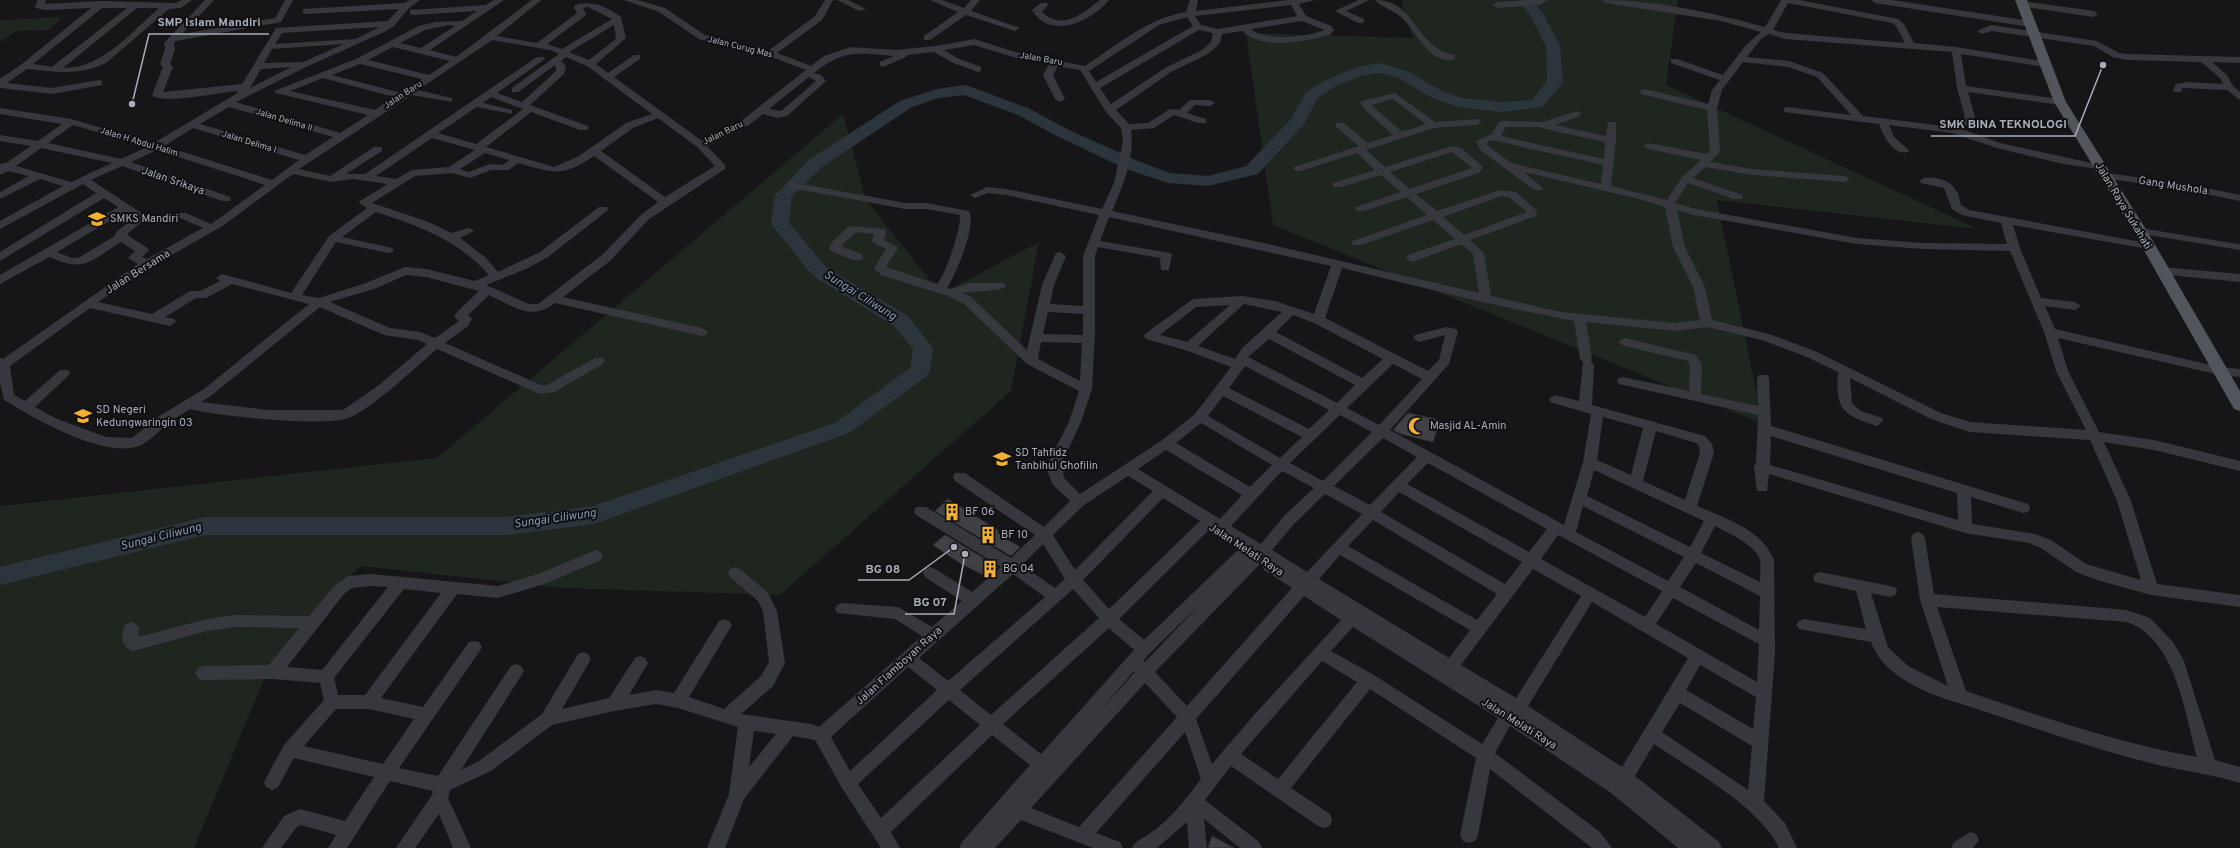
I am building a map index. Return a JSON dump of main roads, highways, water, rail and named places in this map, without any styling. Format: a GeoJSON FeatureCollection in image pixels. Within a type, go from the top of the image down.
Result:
{"type":"FeatureCollection","features":[{"type":"Feature","properties":{"kind":"main road","name":"Jalan Raya Sukahati"},"geometry":{"type":"LineString","coordinates":[[2021,2],[2060,102],[2140,231],[2240,405]]}},
{"type":"Feature","properties":{"kind":"waterway","name":"Sungai Ciliwung"},"geometry":{"type":"LineString","coordinates":[[0,576],[205,526],[505,526],[594,515],[842,428],[920,371],[923,348],[901,321],[820,272],[780,224],[784,195],[816,163],[906,104],[937,94],[965,90],[1024,112],[1063,133],[1132,165],[1168,178],[1208,181],[1252,170],[1298,121],[1312,95],[1331,83],[1357,72],[1380,68],[1404,75],[1434,93],[1458,102],[1502,107],[1537,104],[1555,82],[1553,46],[1537,15],[1524,0]]}},
{"type":"Feature","properties":{"kind":"place","name":"SMK BINA TEKNOLOGI"},"geometry":{"type":"Point","coordinates":[2103,65]}},
{"type":"Feature","properties":{"kind":"place","name":"SMP Islam Mandiri"},"geometry":{"type":"Point","coordinates":[132,104]}},
{"type":"Feature","properties":{"kind":"place","name":"SMKS Mandiri"},"geometry":{"type":"Point","coordinates":[97,219]}},
{"type":"Feature","properties":{"kind":"place","name":"SD Negeri Kedungwaringin 03"},"geometry":{"type":"Point","coordinates":[83,416]}},
{"type":"Feature","properties":{"kind":"place","name":"Masjid AL-Amin"},"geometry":{"type":"Point","coordinates":[1417,426]}},
{"type":"Feature","properties":{"kind":"place","name":"SD Tahfidz Tanbihul Ghofilin"},"geometry":{"type":"Point","coordinates":[1002,459]}},
{"type":"Feature","properties":{"kind":"place","name":"BF 06"},"geometry":{"type":"Point","coordinates":[952,512]}},
{"type":"Feature","properties":{"kind":"place","name":"BF 10"},"geometry":{"type":"Point","coordinates":[988,535]}},
{"type":"Feature","properties":{"kind":"place","name":"BG 08"},"geometry":{"type":"Point","coordinates":[954,547]}},
{"type":"Feature","properties":{"kind":"place","name":"BG 07"},"geometry":{"type":"Point","coordinates":[965,554]}},
{"type":"Feature","properties":{"kind":"place","name":"BG 04"},"geometry":{"type":"Point","coordinates":[990,569]}}]}
